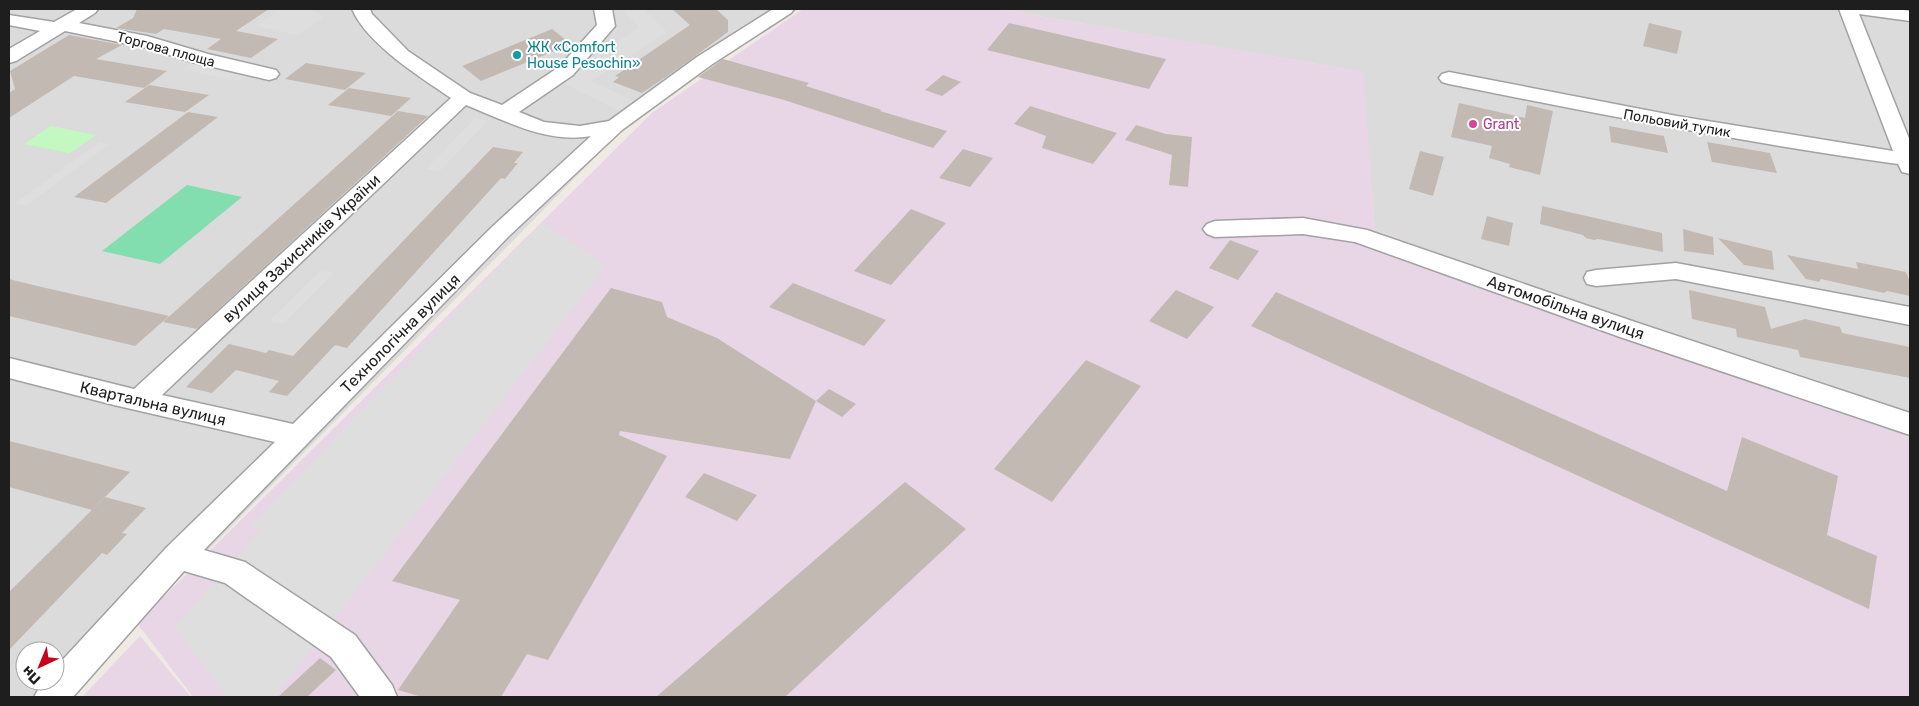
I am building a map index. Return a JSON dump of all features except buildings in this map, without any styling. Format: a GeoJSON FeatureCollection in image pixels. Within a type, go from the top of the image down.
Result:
{"type":"FeatureCollection","features":[{"type":"Feature","properties":{"kind":"street"},"geometry":{"type":"LineString","coordinates":[[9,57],[90,9]]}},
{"type":"Feature","properties":{"kind":"street"},"geometry":{"type":"LineString","coordinates":[[361,9],[364,16],[401,55],[463,96],[540,128],[580,132],[615,126]]}},
{"type":"Feature","properties":{"kind":"street"},"geometry":{"type":"LineString","coordinates":[[504,113],[566,71],[606,26],[603,9]]}},
{"type":"Feature","properties":{"kind":"street","name":"Технологічна вулиця"},"geometry":{"type":"LineString","coordinates":[[51,697],[178,556],[373,362],[501,231],[615,126],[704,61],[785,9]]}},
{"type":"Feature","properties":{"kind":"street"},"geometry":{"type":"LineString","coordinates":[[1848,9],[1908,163]]}},
{"type":"Feature","properties":{"kind":"street"},"geometry":{"type":"LineString","coordinates":[[1862,9],[1910,16]]}},
{"type":"Feature","properties":{"kind":"street","name":"Торгова площа"},"geometry":{"type":"LineString","coordinates":[[9,20],[60,26],[147,42],[203,59],[269,74]]}},
{"type":"Feature","properties":{"kind":"street","name":"Польовий тупик"},"geometry":{"type":"LineString","coordinates":[[1449,78],[1634,116],[1908,163]]}},
{"type":"Feature","properties":{"kind":"street","name":"вулиця Захисників України"},"geometry":{"type":"LineString","coordinates":[[140,400],[463,96]]}},
{"type":"Feature","properties":{"kind":"street","name":"Автомобільна вулиця"},"geometry":{"type":"LineString","coordinates":[[1215,229],[1302,226],[1359,235],[1620,327],[1910,424]]}},
{"type":"Feature","properties":{"kind":"street"},"geometry":{"type":"LineString","coordinates":[[1596,278],[1676,271],[1690,272],[1910,316]]}},
{"type":"Feature","properties":{"kind":"street","name":"Квартальна вулиця"},"geometry":{"type":"LineString","coordinates":[[9,368],[298,436]]}},
{"type":"Feature","properties":{"kind":"street"},"geometry":{"type":"LineString","coordinates":[[178,556],[234,572],[343,646],[380,697]]}},
{"type":"Feature","properties":{"kind":"shaded area"},"geometry":{"type":"Polygon","coordinates":[[[9,9],[799,9],[708,64],[623,129],[63,697],[9,697],[9,9]]]}},
{"type":"Feature","properties":{"kind":"shaded area"},"geometry":{"type":"Polygon","coordinates":[[[279,9],[311,9],[324,17],[298,35],[256,26],[279,9]]]}},
{"type":"Feature","properties":{"kind":"shaded area"},"geometry":{"type":"Polygon","coordinates":[[[622,9],[644,9],[667,32],[591,81],[634,101],[620,111],[559,81],[639,27],[622,9]]]}},
{"type":"Feature","properties":{"kind":"shaded area"},"geometry":{"type":"Polygon","coordinates":[[[803,9],[999,9],[1363,72],[1375,230],[1910,428],[1910,697],[193,697],[137,623],[652,113],[803,9]]]}},
{"type":"Feature","properties":{"kind":"shaded area"},"geometry":{"type":"Polygon","coordinates":[[[999,9],[1868,9],[1910,15],[1910,428],[1375,230],[1362,72],[999,9]]]}},
{"type":"Feature","properties":{"kind":"shaded area"},"geometry":{"type":"Polygon","coordinates":[[[193,62],[248,73],[238,81],[182,69],[193,62]]]}},
{"type":"Feature","properties":{"kind":"shaded area"},"geometry":{"type":"Polygon","coordinates":[[[475,118],[488,121],[440,171],[426,169],[475,118]]]}},
{"type":"Feature","properties":{"kind":"shaded area"},"geometry":{"type":"Polygon","coordinates":[[[435,123],[447,125],[363,208],[350,206],[435,123]]]}},
{"type":"Feature","properties":{"kind":"shaded area"},"geometry":{"type":"Polygon","coordinates":[[[99,142],[110,144],[26,206],[14,204],[99,142]]]}},
{"type":"Feature","properties":{"kind":"shaded area"},"geometry":{"type":"Polygon","coordinates":[[[542,223],[606,265],[275,697],[227,697],[174,627],[261,531],[252,525],[542,223]]]}},
{"type":"Feature","properties":{"kind":"shaded area"},"geometry":{"type":"Polygon","coordinates":[[[321,270],[334,273],[283,324],[269,321],[321,270]]]}},
{"type":"Feature","properties":{"kind":"shaded area"},"geometry":{"type":"Polygon","coordinates":[[[140,636],[191,697],[82,697],[140,636]]]}},
{"type":"Feature","properties":{"kind":"green space"},"geometry":{"type":"Polygon","coordinates":[[[51,126],[96,135],[70,153],[24,144],[51,126]]]}},
{"type":"Feature","properties":{"kind":"green space"},"geometry":{"type":"Polygon","coordinates":[[[187,185],[242,197],[160,264],[102,251],[187,185]]]}},
{"type":"Feature","properties":{"kind":"place","name":"ЖК «Comfort House Pesochin»"},"geometry":{"type":"Point","coordinates":[517,55]}},
{"type":"Feature","properties":{"kind":"place","name":"Grant"},"geometry":{"type":"Point","coordinates":[1473,124]}}]}
